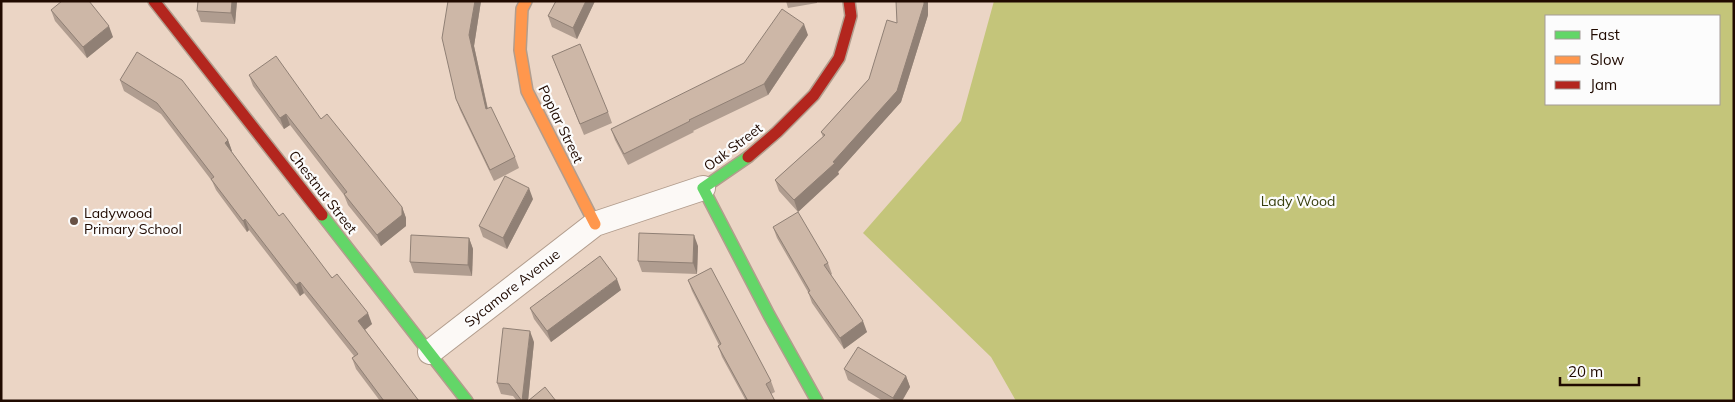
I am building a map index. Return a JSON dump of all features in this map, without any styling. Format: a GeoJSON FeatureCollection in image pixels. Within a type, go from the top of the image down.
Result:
{"type":"FeatureCollection","features":[{"type":"Feature","properties":{"kind":"street","name":"Chestnut Street"},"geometry":{"type":"LineString","coordinates":[[154,1],[467,401]]}},
{"type":"Feature","properties":{"kind":"street","name":"Poplar Street"},"geometry":{"type":"LineString","coordinates":[[526,1],[522,9],[520,50],[527,91],[595,224]]}},
{"type":"Feature","properties":{"kind":"street","name":"Oak Street"},"geometry":{"type":"LineString","coordinates":[[817,401],[769,315],[703,188],[747,158],[814,96],[839,58],[851,16],[849,1]]}},
{"type":"Feature","properties":{"kind":"street","name":"Sycamore Avenue"},"geometry":{"type":"LineString","coordinates":[[430,352],[595,224],[703,188]]}},
{"type":"Feature","properties":{"kind":"green space","name":"Lady Wood"},"geometry":{"type":"Polygon","coordinates":[[[994,1],[1734,1],[1734,401],[1016,401],[991,357],[863,233],[961,121],[994,1]]]}},
{"type":"Feature","properties":{"kind":"building"},"geometry":{"type":"Polygon","coordinates":[[[62,1],[89,1],[109,26],[83,47],[51,10],[62,1]]]}},
{"type":"Feature","properties":{"kind":"building"},"geometry":{"type":"Polygon","coordinates":[[[198,1],[232,1],[231,13],[197,11],[198,1]]]}},
{"type":"Feature","properties":{"kind":"building"},"geometry":{"type":"Polygon","coordinates":[[[448,1],[475,1],[469,35],[486,109],[491,107],[515,157],[490,170],[456,99],[442,38],[448,1]]]}},
{"type":"Feature","properties":{"kind":"building"},"geometry":{"type":"Polygon","coordinates":[[[556,1],[586,1],[573,28],[548,16],[556,1]]]}},
{"type":"Feature","properties":{"kind":"building"},"geometry":{"type":"Polygon","coordinates":[[[896,1],[924,1],[897,91],[833,162],[835,163],[794,200],[775,180],[825,135],[821,132],[869,79],[887,20],[897,23],[896,1]]]}},
{"type":"Feature","properties":{"kind":"building"},"geometry":{"type":"Polygon","coordinates":[[[782,9],[804,24],[764,84],[624,154],[611,129],[744,63],[782,9]]]}},
{"type":"Feature","properties":{"kind":"building"},"geometry":{"type":"Polygon","coordinates":[[[580,44],[608,112],[580,124],[552,56],[580,44]]]}},
{"type":"Feature","properties":{"kind":"building"},"geometry":{"type":"Polygon","coordinates":[[[137,52],[182,80],[228,140],[225,143],[279,216],[283,213],[332,278],[337,274],[368,313],[358,321],[419,401],[384,401],[352,358],[358,354],[300,282],[296,285],[245,219],[243,221],[211,179],[214,177],[157,103],[120,80],[137,52]]]}},
{"type":"Feature","properties":{"kind":"building"},"geometry":{"type":"Polygon","coordinates":[[[276,56],[321,119],[327,114],[402,207],[402,215],[377,235],[344,194],[347,192],[286,114],[280,118],[249,75],[276,56]]]}},
{"type":"Feature","properties":{"kind":"building"},"geometry":{"type":"Polygon","coordinates":[[[505,176],[529,188],[503,238],[479,226],[505,176]]]}},
{"type":"Feature","properties":{"kind":"building"},"geometry":{"type":"Polygon","coordinates":[[[798,212],[828,263],[824,265],[863,321],[840,338],[808,292],[810,291],[773,227],[798,212]]]}},
{"type":"Feature","properties":{"kind":"building"},"geometry":{"type":"Polygon","coordinates":[[[639,233],[694,235],[693,263],[638,261],[639,233]]]}},
{"type":"Feature","properties":{"kind":"building"},"geometry":{"type":"Polygon","coordinates":[[[411,235],[469,238],[468,265],[410,262],[411,235]]]}},
{"type":"Feature","properties":{"kind":"building"},"geometry":{"type":"Polygon","coordinates":[[[600,256],[617,279],[547,331],[530,308],[600,256]]]}},
{"type":"Feature","properties":{"kind":"building"},"geometry":{"type":"Polygon","coordinates":[[[711,268],[771,381],[766,384],[775,401],[748,401],[718,346],[721,344],[688,280],[711,268]]]}},
{"type":"Feature","properties":{"kind":"building"},"geometry":{"type":"Polygon","coordinates":[[[503,328],[530,331],[522,401],[509,384],[497,383],[503,328]]]}},
{"type":"Feature","properties":{"kind":"building"},"geometry":{"type":"Polygon","coordinates":[[[858,347],[906,376],[893,398],[844,369],[858,347]]]}},
{"type":"Feature","properties":{"kind":"building"},"geometry":{"type":"Polygon","coordinates":[[[545,387],[556,401],[528,401],[545,387]]]}},
{"type":"Feature","properties":{"kind":"traffic: fast"},"geometry":{"type":"LineString","coordinates":[[748,157],[703,188],[769,315],[817,401]]}},
{"type":"Feature","properties":{"kind":"traffic: fast"},"geometry":{"type":"LineString","coordinates":[[322,215],[467,401]]}},
{"type":"Feature","properties":{"kind":"traffic: slow"},"geometry":{"type":"LineString","coordinates":[[526,1],[522,9],[520,50],[527,91],[595,224]]}},
{"type":"Feature","properties":{"kind":"traffic: jam"},"geometry":{"type":"LineString","coordinates":[[154,1],[322,215]]}},
{"type":"Feature","properties":{"kind":"traffic: jam"},"geometry":{"type":"LineString","coordinates":[[748,157],[777,132],[814,95],[839,58],[851,16],[849,1]]}},
{"type":"Feature","properties":{"kind":"place","name":"Ladywood Primary School"},"geometry":{"type":"Point","coordinates":[74,221]}}]}
